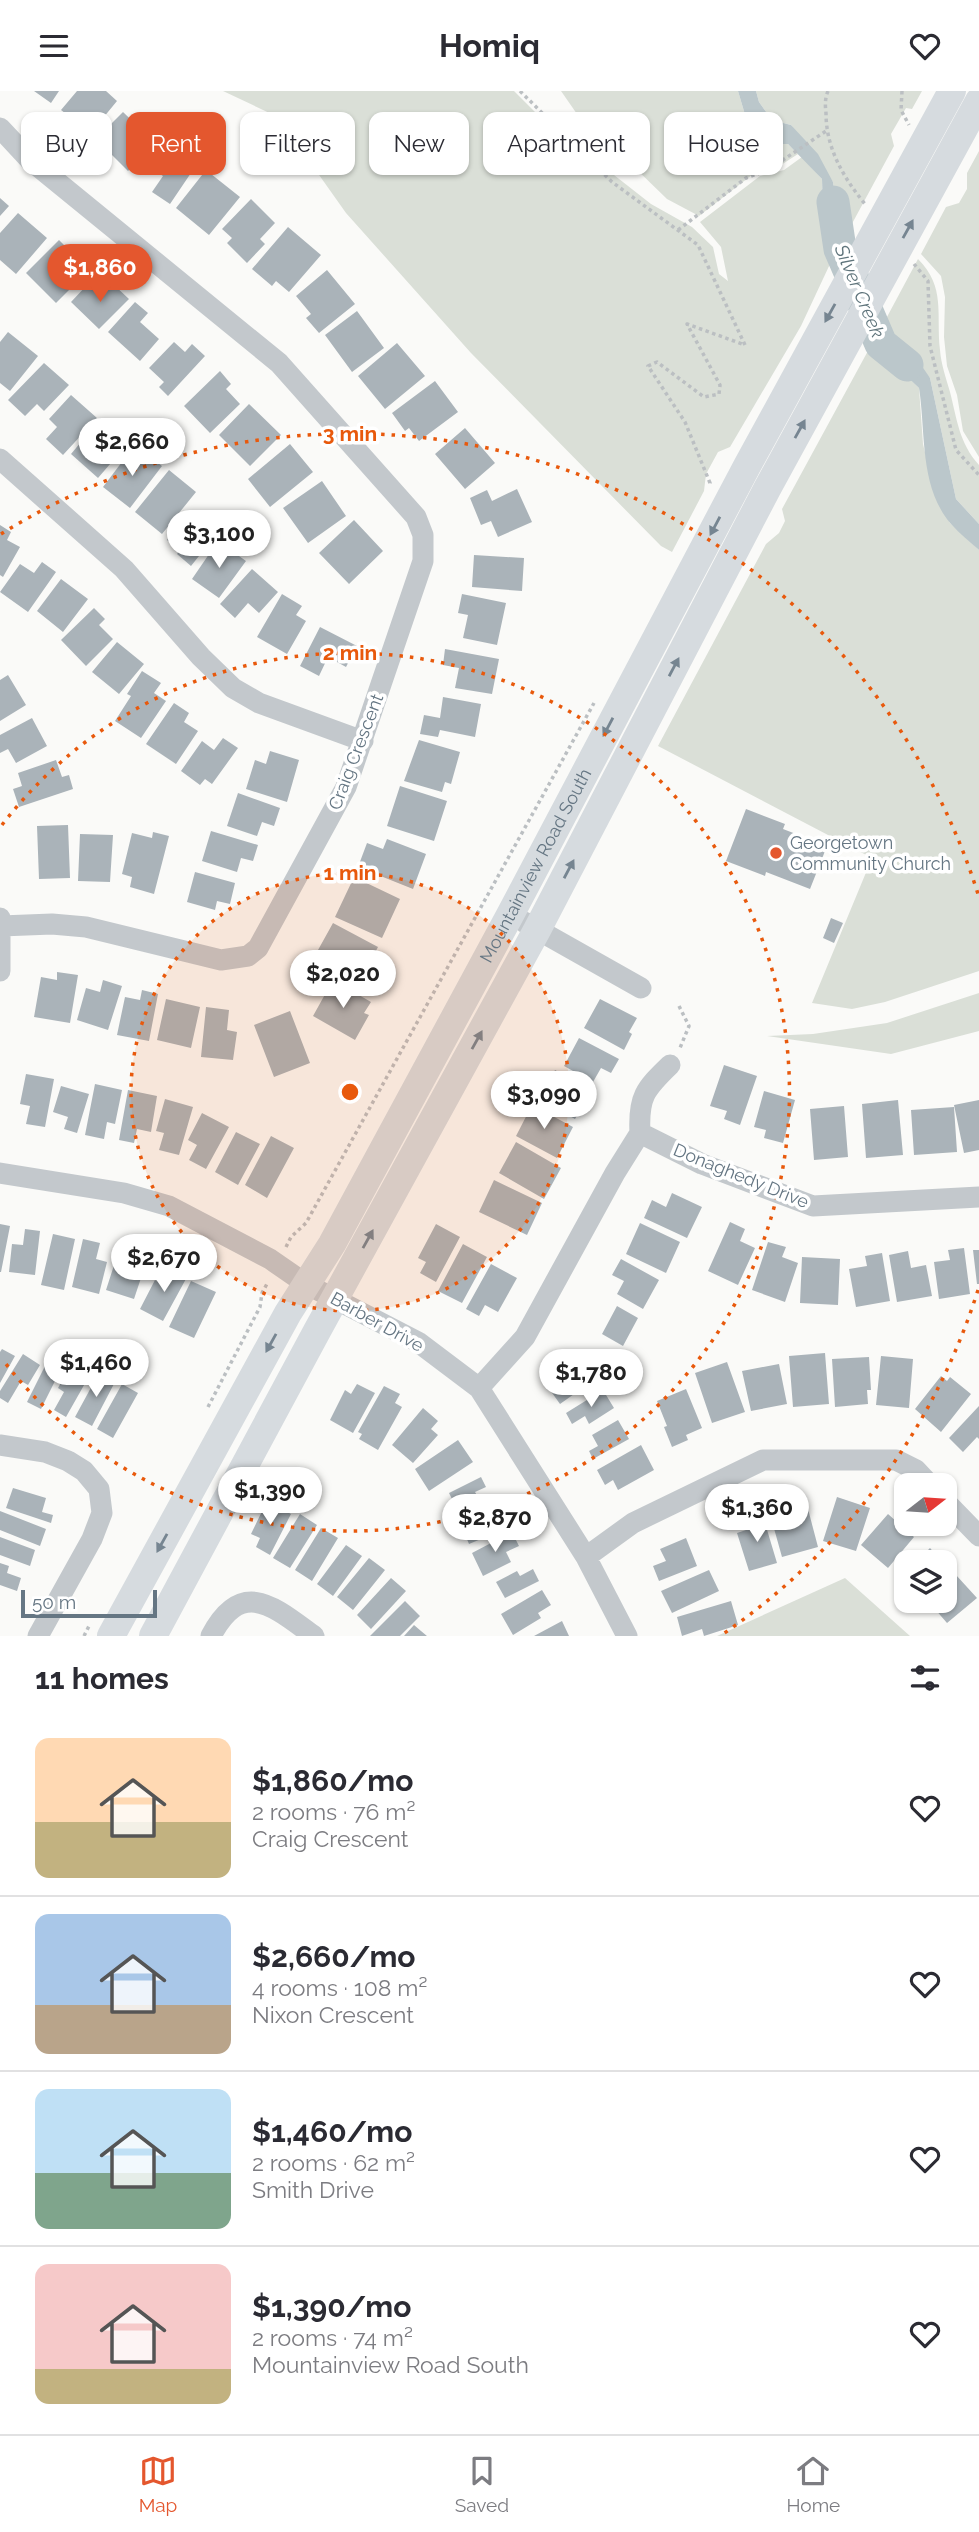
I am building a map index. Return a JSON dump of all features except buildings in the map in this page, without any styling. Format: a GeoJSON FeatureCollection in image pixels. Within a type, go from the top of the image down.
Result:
{"type":"FeatureCollection","features":[{"type":"Feature","properties":{"kind":"main road","name":"Mountainview Road South"},"geometry":{"type":"LineString","coordinates":[[101,1630],[288,1313],[332,1244],[510,915],[747,466],[952,91]]}},
{"type":"Feature","properties":{"kind":"main road","name":"Mountainview Road South"},"geometry":{"type":"LineString","coordinates":[[153,1636],[537,930],[767,489],[979,101]]}},
{"type":"Feature","properties":{"kind":"street","name":"Craig Crescent"},"geometry":{"type":"LineString","coordinates":[[0,128],[29,159],[279,363],[416,517],[424,535],[422,561],[363,741],[337,806],[258,948],[248,956],[221,961],[86,927],[1,922]]}},
{"type":"Feature","properties":{"kind":"street"},"geometry":{"type":"LineString","coordinates":[[0,459],[124,569],[201,657],[233,688],[259,703],[363,741]]}},
{"type":"Feature","properties":{"kind":"street"},"geometry":{"type":"LineString","coordinates":[[510,915],[641,988]]}},
{"type":"Feature","properties":{"kind":"street"},"geometry":{"type":"LineString","coordinates":[[0,971],[1,922]]}},
{"type":"Feature","properties":{"kind":"street"},"geometry":{"type":"LineString","coordinates":[[479,1388],[524,1337],[640,1133],[639,1111],[648,1085],[670,1065]]}},
{"type":"Feature","properties":{"kind":"street","name":"Donaghedy Drive"},"geometry":{"type":"LineString","coordinates":[[640,1133],[702,1164],[813,1206],[979,1198]]}},
{"type":"Feature","properties":{"kind":"street","name":"Barber Drive"},"geometry":{"type":"LineString","coordinates":[[0,1173],[124,1193],[158,1202],[198,1220],[278,1264],[306,1284],[418,1342],[479,1388],[586,1557],[627,1636]]}},
{"type":"Feature","properties":{"kind":"street"},"geometry":{"type":"LineString","coordinates":[[0,1445],[45,1452],[68,1461],[84,1471],[99,1489],[102,1513],[92,1539],[38,1636]]}},
{"type":"Feature","properties":{"kind":"street"},"geometry":{"type":"LineString","coordinates":[[586,1557],[633,1523],[763,1460],[896,1460],[919,1473]]}},
{"type":"Feature","properties":{"kind":"street"},"geometry":{"type":"LineString","coordinates":[[957,1513],[979,1536]]}},
{"type":"Feature","properties":{"kind":"street"},"geometry":{"type":"LineString","coordinates":[[211,1636],[218,1623],[238,1603],[254,1601],[280,1611],[314,1636]]}},
{"type":"Feature","properties":{"kind":"path"},"geometry":{"type":"LineString","coordinates":[[520,91],[612,182],[698,244],[745,345],[687,324],[720,385],[719,394],[704,397],[657,362],[648,366],[685,422],[710,483],[704,495]]}},
{"type":"Feature","properties":{"kind":"path"},"geometry":{"type":"LineString","coordinates":[[902,91],[901,110],[910,127]]}},
{"type":"Feature","properties":{"kind":"path"},"geometry":{"type":"LineString","coordinates":[[678,230],[746,178],[768,170],[826,131]]}},
{"type":"Feature","properties":{"kind":"path"},"geometry":{"type":"LineString","coordinates":[[203,1416],[260,1307],[262,1293],[291,1237],[306,1223],[594,703]]}},
{"type":"Feature","properties":{"kind":"path"},"geometry":{"type":"LineString","coordinates":[[670,1065],[689,1026],[679,1006]]}},
{"type":"Feature","properties":{"kind":"path"},"geometry":{"type":"LineString","coordinates":[[84,1636],[101,1630]]}},
{"type":"Feature","properties":{"kind":"shaded area"},"geometry":{"type":"Polygon","coordinates":[[[223,91],[514,91],[535,112],[483,112],[483,175],[614,175],[651,204],[692,227],[713,247],[719,274],[728,281],[721,247],[700,222],[760,176],[783,175],[783,170],[802,157],[822,179],[823,213],[830,264],[801,326],[730,447],[718,452],[706,474],[704,491],[672,552],[661,546],[471,353],[346,213],[319,175],[355,175],[355,112],[267,112],[223,91]]]}},
{"type":"Feature","properties":{"kind":"shaded area"},"geometry":{"type":"Polygon","coordinates":[[[561,91],[738,91],[744,112],[664,112],[664,175],[752,175],[699,216],[667,199],[642,175],[650,175],[650,112],[576,112],[561,91]]]}},
{"type":"Feature","properties":{"kind":"shaded area"},"geometry":{"type":"Polygon","coordinates":[[[738,91],[756,91],[759,102],[766,112],[744,112],[738,91]]]}},
{"type":"Feature","properties":{"kind":"shaded area"},"geometry":{"type":"Polygon","coordinates":[[[756,91],[922,91],[912,109],[906,108],[891,134],[894,146],[841,244],[833,182],[791,125],[783,123],[783,112],[766,112],[759,102],[756,91]]]}},
{"type":"Feature","properties":{"kind":"shaded area"},"geometry":{"type":"Polygon","coordinates":[[[783,123],[791,125],[818,154],[833,182],[841,244],[830,264],[823,213],[822,179],[788,144],[783,144],[783,123]]]}},
{"type":"Feature","properties":{"kind":"shaded area"},"geometry":{"type":"Polygon","coordinates":[[[783,144],[788,144],[798,154],[783,164],[783,144]]]}},
{"type":"Feature","properties":{"kind":"shaded area"},"geometry":{"type":"Polygon","coordinates":[[[979,151],[979,457],[963,431],[957,395],[947,366],[944,337],[945,297],[941,276],[921,254],[946,207],[959,203],[967,189],[967,173],[979,151]]]}},
{"type":"Feature","properties":{"kind":"shaded area"},"geometry":{"type":"Polygon","coordinates":[[[918,259],[933,280],[938,301],[941,361],[960,430],[967,448],[979,465],[979,524],[956,499],[930,378],[880,330],[918,259]]]}},
{"type":"Feature","properties":{"kind":"shaded area"},"geometry":{"type":"Polygon","coordinates":[[[880,330],[917,359],[930,378],[956,499],[979,524],[979,550],[951,524],[933,493],[926,459],[919,388],[900,370],[869,349],[880,330]]]}},
{"type":"Feature","properties":{"kind":"shaded area"},"geometry":{"type":"Polygon","coordinates":[[[869,349],[900,369],[919,388],[923,444],[934,490],[950,523],[979,550],[979,971],[885,1002],[852,1009],[812,1003],[872,858],[658,746],[766,544],[779,533],[785,521],[782,509],[869,349]]]}},
{"type":"Feature","properties":{"kind":"shaded area"},"geometry":{"type":"Polygon","coordinates":[[[979,993],[979,1031],[891,1054],[767,1036],[813,1034],[887,1023],[979,993]]]}},
{"type":"Feature","properties":{"kind":"shaded area"},"geometry":{"type":"Polygon","coordinates":[[[845,1578],[910,1636],[717,1636],[845,1578]]]}},
{"type":"Feature","properties":{"kind":"waterway","name":"Silver Creek"},"geometry":{"type":"LineString","coordinates":[[833,202],[840,249],[881,344],[907,365]]}},
{"type":"Feature","properties":{"kind":"place","name":"Georgetown Community Church"},"geometry":{"type":"Point","coordinates":[776,853]}}]}
